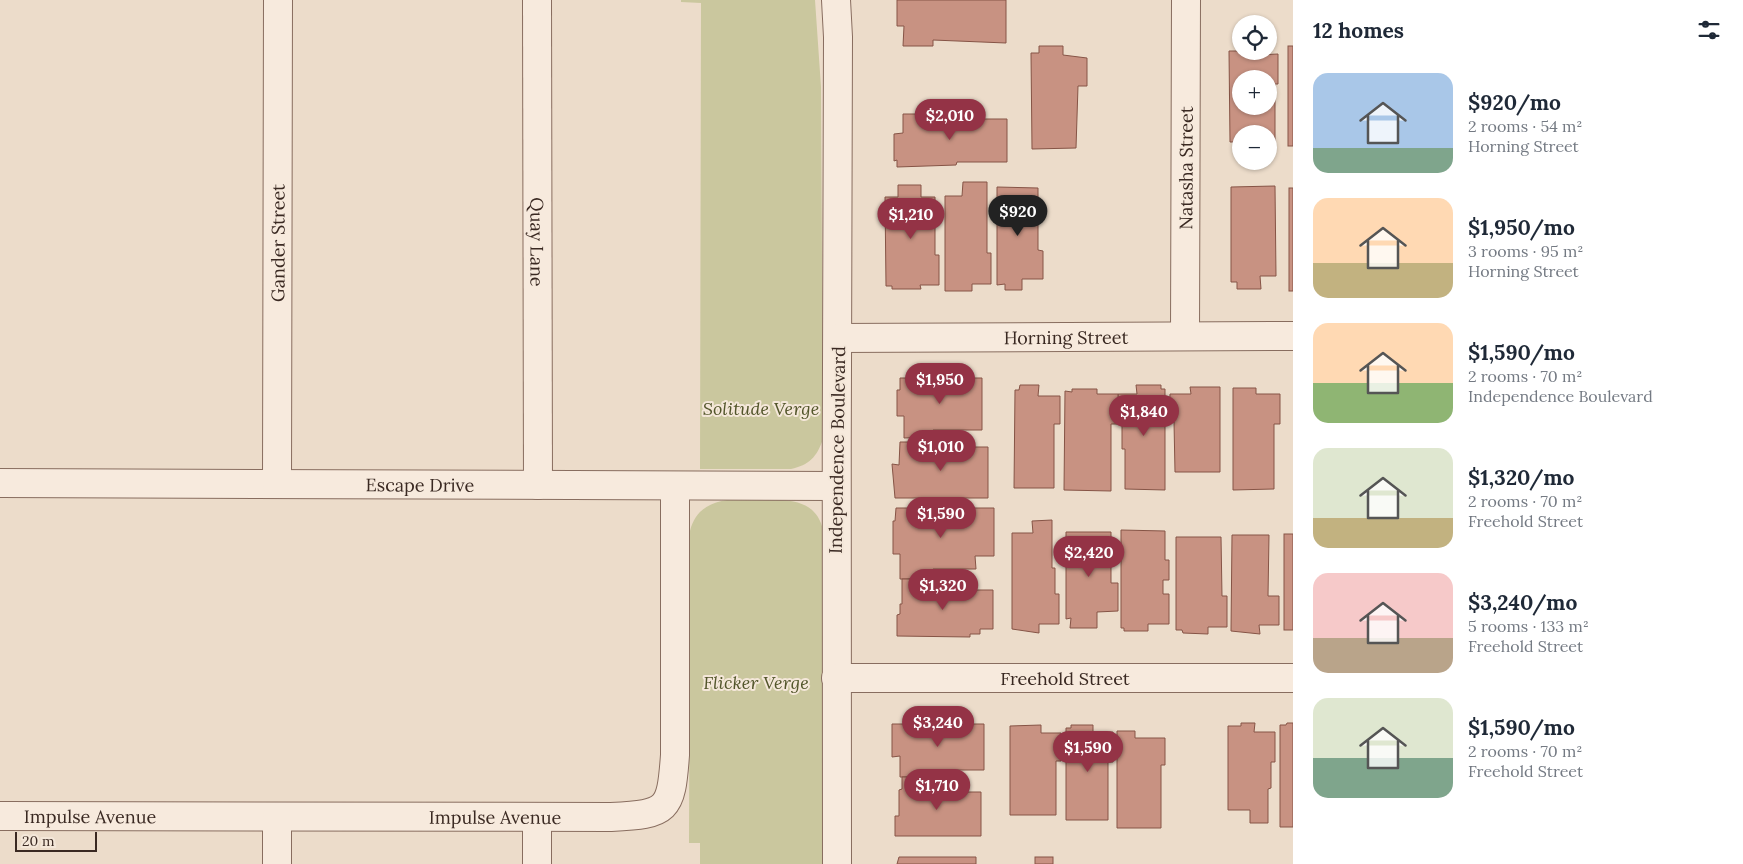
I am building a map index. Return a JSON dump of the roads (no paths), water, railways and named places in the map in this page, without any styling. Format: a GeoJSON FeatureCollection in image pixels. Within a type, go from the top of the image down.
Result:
{"type":"FeatureCollection","features":[{"type":"Feature","properties":{"kind":"street","name":"Gander Street"},"geometry":{"type":"LineString","coordinates":[[278,0],[278,484]]}},
{"type":"Feature","properties":{"kind":"street","name":"Quay Lane"},"geometry":{"type":"LineString","coordinates":[[537,0],[538,485]]}},
{"type":"Feature","properties":{"kind":"street","name":"Independence Boulevard"},"geometry":{"type":"LineString","coordinates":[[836,0],[838,37],[838,338],[835,486],[837,864]]}},
{"type":"Feature","properties":{"kind":"street","name":"Independence Boulevard"},"geometry":{"type":"LineString","coordinates":[[838,37],[844,0]]}},
{"type":"Feature","properties":{"kind":"street","name":"Natasha Street"},"geometry":{"type":"LineString","coordinates":[[1186,0],[1186,336]]}},
{"type":"Feature","properties":{"kind":"street","name":"Horning Street"},"geometry":{"type":"LineString","coordinates":[[838,338],[1293,336]]}},
{"type":"Feature","properties":{"kind":"street","name":"Escape Drive"},"geometry":{"type":"LineString","coordinates":[[1,485],[835,486]]}},
{"type":"Feature","properties":{"kind":"street","name":"Impulse Avenue"},"geometry":{"type":"LineString","coordinates":[[0,816],[537,817],[640,815],[659,810],[670,797],[675,754],[676,486]]}},
{"type":"Feature","properties":{"kind":"street","name":"Freehold Street"},"geometry":{"type":"LineString","coordinates":[[836,678],[1293,678]]}},
{"type":"Feature","properties":{"kind":"street"},"geometry":{"type":"LineString","coordinates":[[277,816],[277,864]]}},
{"type":"Feature","properties":{"kind":"street"},"geometry":{"type":"LineString","coordinates":[[537,817],[537,864]]}},
{"type":"Feature","properties":{"kind":"park label","name":"Solitude Verge"},"geometry":{"type":"Point","coordinates":[761,408]}},
{"type":"Feature","properties":{"kind":"park label","name":"Flicker Verge"},"geometry":{"type":"Point","coordinates":[756,682]}}]}
